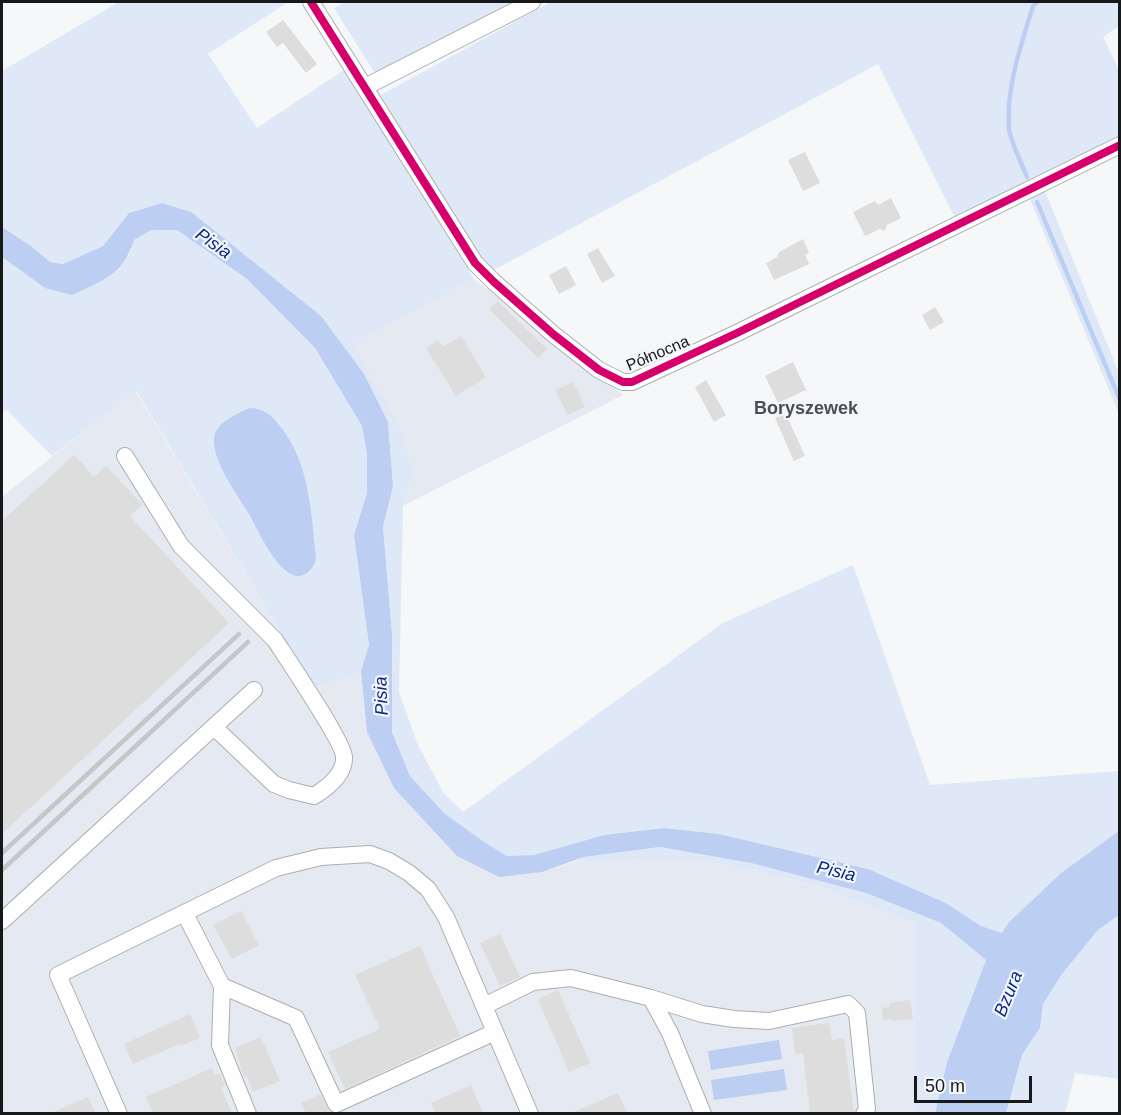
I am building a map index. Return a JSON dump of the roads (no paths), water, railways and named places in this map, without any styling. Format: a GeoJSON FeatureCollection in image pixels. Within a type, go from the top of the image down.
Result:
{"type":"FeatureCollection","features":[{"type":"Feature","properties":{"kind":"street","name":"Północna"},"geometry":{"type":"LineString","coordinates":[[312,2],[476,263],[553,334],[598,370],[623,382],[632,382],[737,333],[1119,145]]}},
{"type":"Feature","properties":{"kind":"street"},"geometry":{"type":"LineString","coordinates":[[365,87],[532,2]]}},
{"type":"Feature","properties":{"kind":"street"},"geometry":{"type":"LineString","coordinates":[[125,456],[181,546],[275,640],[287,657],[336,739],[344,756],[341,771],[325,789],[314,796],[289,790],[274,784],[214,727]]}},
{"type":"Feature","properties":{"kind":"street"},"geometry":{"type":"LineString","coordinates":[[2,921],[254,690]]}},
{"type":"Feature","properties":{"kind":"street"},"geometry":{"type":"LineString","coordinates":[[119,1113],[58,975],[276,868],[321,857],[370,854],[389,861],[409,873],[428,889],[446,917],[530,1113]]}},
{"type":"Feature","properties":{"kind":"street"},"geometry":{"type":"LineString","coordinates":[[185,914],[222,986],[220,1045],[248,1113]]}},
{"type":"Feature","properties":{"kind":"street"},"geometry":{"type":"LineString","coordinates":[[484,1006],[533,982],[572,978],[651,998],[702,1014],[734,1019],[769,1021],[848,1004],[857,1013],[867,1108],[864,1113]]}},
{"type":"Feature","properties":{"kind":"street"},"geometry":{"type":"LineString","coordinates":[[222,986],[296,1018],[336,1104],[495,1032]]}},
{"type":"Feature","properties":{"kind":"street"},"geometry":{"type":"LineString","coordinates":[[651,998],[670,1033],[703,1113]]}},
{"type":"Feature","properties":{"kind":"water"},"geometry":{"type":"Polygon","coordinates":[[[162,203],[191,212],[321,316],[364,374],[388,422],[393,486],[383,527],[392,634],[392,732],[410,776],[444,813],[484,842],[507,856],[534,855],[604,835],[664,828],[719,834],[868,869],[946,903],[981,926],[1002,933],[1008,923],[1061,873],[1119,831],[1119,915],[1098,930],[1062,974],[1043,1004],[1040,1028],[1022,1055],[1006,1113],[935,1113],[947,1062],[986,960],[941,923],[866,893],[751,863],[660,847],[584,857],[542,872],[499,877],[457,856],[394,788],[367,732],[361,671],[369,645],[354,535],[367,493],[367,453],[362,426],[315,348],[247,279],[177,230],[151,230],[134,240],[124,261],[117,269],[102,281],[72,295],[45,288],[2,257],[2,227],[50,262],[63,264],[103,246],[129,213],[162,203]]]}},
{"type":"Feature","properties":{"kind":"water"},"geometry":{"type":"Polygon","coordinates":[[[249,408],[263,411],[277,422],[298,456],[303,472],[310,506],[316,558],[307,573],[298,576],[281,566],[265,544],[227,479],[215,449],[215,434],[222,424],[249,408]]]}},
{"type":"Feature","properties":{"kind":"water"},"geometry":{"type":"Polygon","coordinates":[[[779,1040],[782,1059],[711,1070],[708,1051],[779,1040]]]}},
{"type":"Feature","properties":{"kind":"water"},"geometry":{"type":"Polygon","coordinates":[[[784,1069],[787,1090],[714,1100],[711,1080],[784,1069]]]}},
{"type":"Feature","properties":{"kind":"waterway"},"geometry":{"type":"LineString","coordinates":[[1027,177],[1010,135],[1009,113],[1015,66],[1033,6],[1037,2]]}},
{"type":"Feature","properties":{"kind":"waterway"},"geometry":{"type":"LineString","coordinates":[[1037,202],[1120,400]]}},
{"type":"Feature","properties":{"kind":"railway"},"geometry":{"type":"LineString","coordinates":[[2,853],[239,634]]}},
{"type":"Feature","properties":{"kind":"railway"},"geometry":{"type":"LineString","coordinates":[[2,870],[248,642]]}},
{"type":"Feature","properties":{"kind":"district","name":"Boryszewek"},"geometry":{"type":"Point","coordinates":[806,409]}},
{"type":"Feature","properties":{"kind":"water label","name":"Pisia"},"geometry":{"type":"Point","coordinates":[213,244]}},
{"type":"Feature","properties":{"kind":"water label","name":"Pisia"},"geometry":{"type":"Point","coordinates":[382,696]}},
{"type":"Feature","properties":{"kind":"water label","name":"Pisia"},"geometry":{"type":"Point","coordinates":[836,872]}},
{"type":"Feature","properties":{"kind":"water label","name":"Bzura"},"geometry":{"type":"Point","coordinates":[1009,994]}}]}
